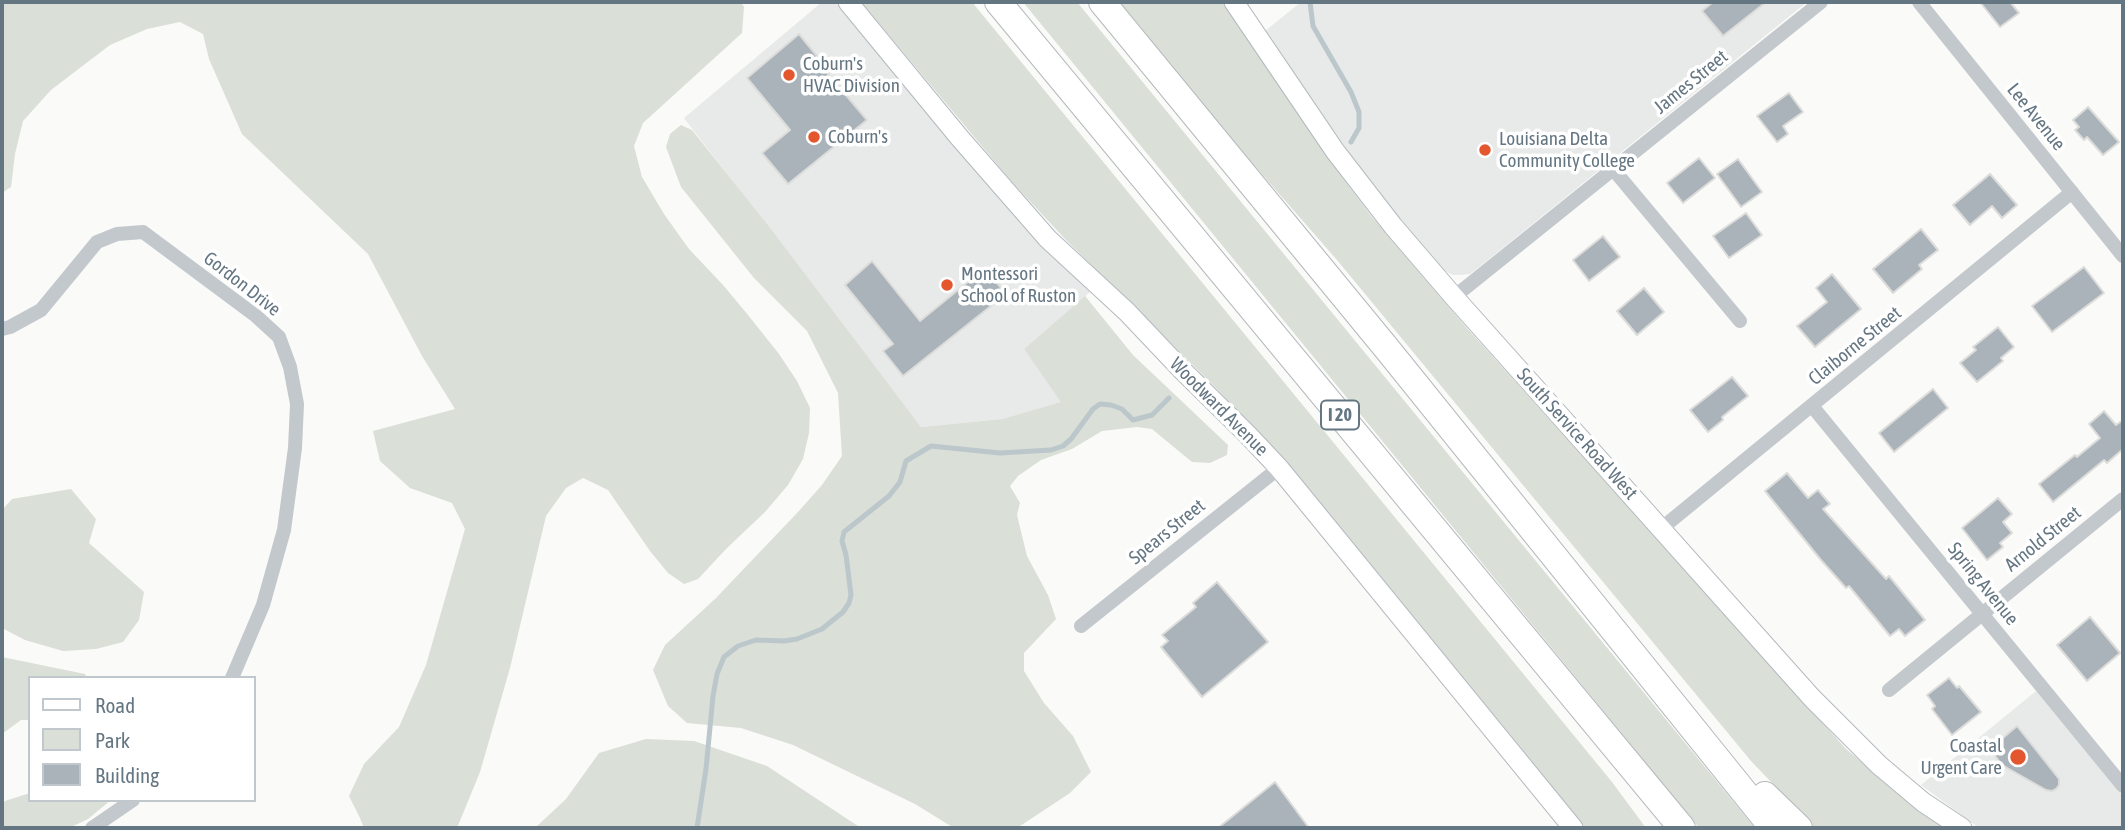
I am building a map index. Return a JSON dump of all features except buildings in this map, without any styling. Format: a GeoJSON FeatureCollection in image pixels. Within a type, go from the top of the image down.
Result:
{"type":"FeatureCollection","features":[{"type":"Feature","properties":{"kind":"highway","name":"I 20"},"geometry":{"type":"LineString","coordinates":[[998,2],[1682,828]]}},
{"type":"Feature","properties":{"kind":"highway"},"geometry":{"type":"LineString","coordinates":[[1102,2],[1388,350],[1773,828]]}},
{"type":"Feature","properties":{"kind":"highway"},"geometry":{"type":"LineString","coordinates":[[1572,695],[1663,828]]}},
{"type":"Feature","properties":{"kind":"highway"},"geometry":{"type":"LineString","coordinates":[[1673,705],[1799,828]]}},
{"type":"Feature","properties":{"kind":"main road","name":"Woodward Avenue"},"geometry":{"type":"LineString","coordinates":[[848,2],[959,137],[1048,239],[1127,312],[1279,468],[1573,828]]}},
{"type":"Feature","properties":{"kind":"main road","name":"South Service Road West"},"geometry":{"type":"LineString","coordinates":[[1234,2],[1335,151],[1393,226],[1454,297],[1812,698],[1879,765],[1923,802],[1962,828]]}},
{"type":"Feature","properties":{"kind":"street","name":"James Street"},"geometry":{"type":"LineString","coordinates":[[1454,297],[1821,2]]}},
{"type":"Feature","properties":{"kind":"street","name":"Lee Avenue"},"geometry":{"type":"LineString","coordinates":[[1919,2],[2123,256]]}},
{"type":"Feature","properties":{"kind":"street"},"geometry":{"type":"LineString","coordinates":[[1613,169],[1740,321]]}},
{"type":"Feature","properties":{"kind":"street","name":"Claiborne Street"},"geometry":{"type":"LineString","coordinates":[[1661,528],[2072,192]]}},
{"type":"Feature","properties":{"kind":"street","name":"Gordon Drive"},"geometry":{"type":"LineString","coordinates":[[2,329],[41,310],[97,242],[117,234],[143,232],[256,316],[279,337],[290,367],[297,404],[290,489],[284,530],[263,606],[233,676]]}},
{"type":"Feature","properties":{"kind":"street","name":"Spring Avenue"},"geometry":{"type":"LineString","coordinates":[[1812,406],[2123,786]]}},
{"type":"Feature","properties":{"kind":"street","name":"Spears Street"},"geometry":{"type":"LineString","coordinates":[[1081,626],[1279,468]]}},
{"type":"Feature","properties":{"kind":"street","name":"Arnold Street"},"geometry":{"type":"LineString","coordinates":[[1889,690],[2123,499]]}},
{"type":"Feature","properties":{"kind":"street"},"geometry":{"type":"LineString","coordinates":[[92,828],[130,802]]}},
{"type":"Feature","properties":{"kind":"shaded area"},"geometry":{"type":"Polygon","coordinates":[[[822,2],[838,2],[995,193],[1090,292],[1024,349],[1062,402],[1002,419],[921,427],[684,118],[822,2]]]}},
{"type":"Feature","properties":{"kind":"shaded area","name":"Louisiana Delta Community College"},"geometry":{"type":"Polygon","coordinates":[[[1301,2],[1807,2],[1478,268],[1470,274],[1453,275],[1434,262],[1371,184],[1265,31],[1301,2]]]}},
{"type":"Feature","properties":{"kind":"shaded area"},"geometry":{"type":"Polygon","coordinates":[[[2036,691],[2123,797],[2123,828],[1979,828],[1921,785],[2036,691]]]}},
{"type":"Feature","properties":{"kind":"green space"},"geometry":{"type":"Polygon","coordinates":[[[2,2],[741,2],[744,7],[742,33],[643,123],[634,146],[642,177],[664,214],[689,249],[748,315],[797,381],[810,408],[809,433],[803,459],[788,485],[765,512],[698,579],[684,584],[668,573],[650,551],[608,490],[583,478],[566,488],[546,516],[510,668],[480,772],[457,828],[364,828],[349,796],[364,764],[399,727],[426,665],[465,529],[452,503],[410,488],[380,461],[373,431],[455,409],[422,356],[368,254],[242,134],[209,59],[203,34],[180,22],[147,29],[110,45],[51,90],[23,121],[11,187],[2,193],[2,2]]]}},
{"type":"Feature","properties":{"kind":"green space"},"geometry":{"type":"Polygon","coordinates":[[[861,2],[972,2],[1612,782],[1646,828],[1583,828],[1535,765],[1302,480],[1216,388],[1065,239],[1012,182],[861,2]]]}},
{"type":"Feature","properties":{"kind":"green space"},"geometry":{"type":"Polygon","coordinates":[[[1023,2],[1077,2],[1755,828],[1699,828],[1023,2]]]}},
{"type":"Feature","properties":{"kind":"green space"},"geometry":{"type":"Polygon","coordinates":[[[1117,2],[1225,2],[1342,177],[1372,217],[1466,327],[1846,749],[1915,807],[1947,828],[1815,828],[1751,761],[1337,260],[1117,2]]]}},
{"type":"Feature","properties":{"kind":"green space"},"geometry":{"type":"Polygon","coordinates":[[[681,125],[692,130],[770,228],[921,427],[1002,419],[1061,402],[1024,349],[1085,296],[1133,355],[1228,445],[1227,455],[1210,463],[1192,462],[1152,429],[1137,427],[1102,431],[1072,449],[1041,460],[1018,476],[1010,486],[1020,503],[1017,515],[1027,556],[1048,595],[1056,619],[1024,653],[1024,671],[1044,703],[1073,736],[1091,772],[1070,793],[1017,828],[954,828],[915,804],[793,745],[741,728],[687,723],[668,706],[653,670],[665,645],[716,598],[798,512],[822,485],[842,456],[838,393],[807,331],[754,278],[681,187],[666,147],[670,134],[681,125]]]}},
{"type":"Feature","properties":{"kind":"green space"},"geometry":{"type":"Polygon","coordinates":[[[71,489],[96,519],[89,543],[144,592],[139,620],[123,642],[96,649],[63,651],[25,640],[2,628],[2,510],[12,499],[71,489]]]}},
{"type":"Feature","properties":{"kind":"green space"},"geometry":{"type":"Polygon","coordinates":[[[2,657],[85,674],[86,676],[28,676],[28,720],[21,720],[2,734],[2,657]]]}},
{"type":"Feature","properties":{"kind":"green space"},"geometry":{"type":"Polygon","coordinates":[[[646,739],[694,741],[767,766],[861,828],[535,828],[566,799],[599,753],[646,739]]]}},
{"type":"Feature","properties":{"kind":"green space"},"geometry":{"type":"Polygon","coordinates":[[[28,794],[28,802],[109,802],[88,819],[69,828],[2,828],[2,805],[5,801],[28,794]]]}},
{"type":"Feature","properties":{"kind":"waterway"},"geometry":{"type":"LineString","coordinates":[[1310,2],[1313,26],[1351,92],[1359,112],[1359,128],[1351,142]]}},
{"type":"Feature","properties":{"kind":"waterway"},"geometry":{"type":"LineString","coordinates":[[697,828],[713,696],[717,674],[724,657],[738,646],[756,640],[797,639],[822,629],[843,612],[851,595],[842,541],[844,532],[889,496],[900,482],[906,461],[931,446],[1000,453],[1051,450],[1063,446],[1071,439],[1093,409],[1100,404],[1122,409],[1133,420],[1152,415],[1169,398]]}},
{"type":"Feature","properties":{"kind":"place","name":"Coburn's HVAC Division"},"geometry":{"type":"Point","coordinates":[789,75]}},
{"type":"Feature","properties":{"kind":"place","name":"Coburn's"},"geometry":{"type":"Point","coordinates":[814,137]}},
{"type":"Feature","properties":{"kind":"place","name":"Louisiana Delta Community College"},"geometry":{"type":"Point","coordinates":[1485,150]}},
{"type":"Feature","properties":{"kind":"place","name":"Montessori School of Ruston"},"geometry":{"type":"Point","coordinates":[947,285]}},
{"type":"Feature","properties":{"kind":"place","name":"Coastal Urgent Care"},"geometry":{"type":"Point","coordinates":[2018,757]}}]}
